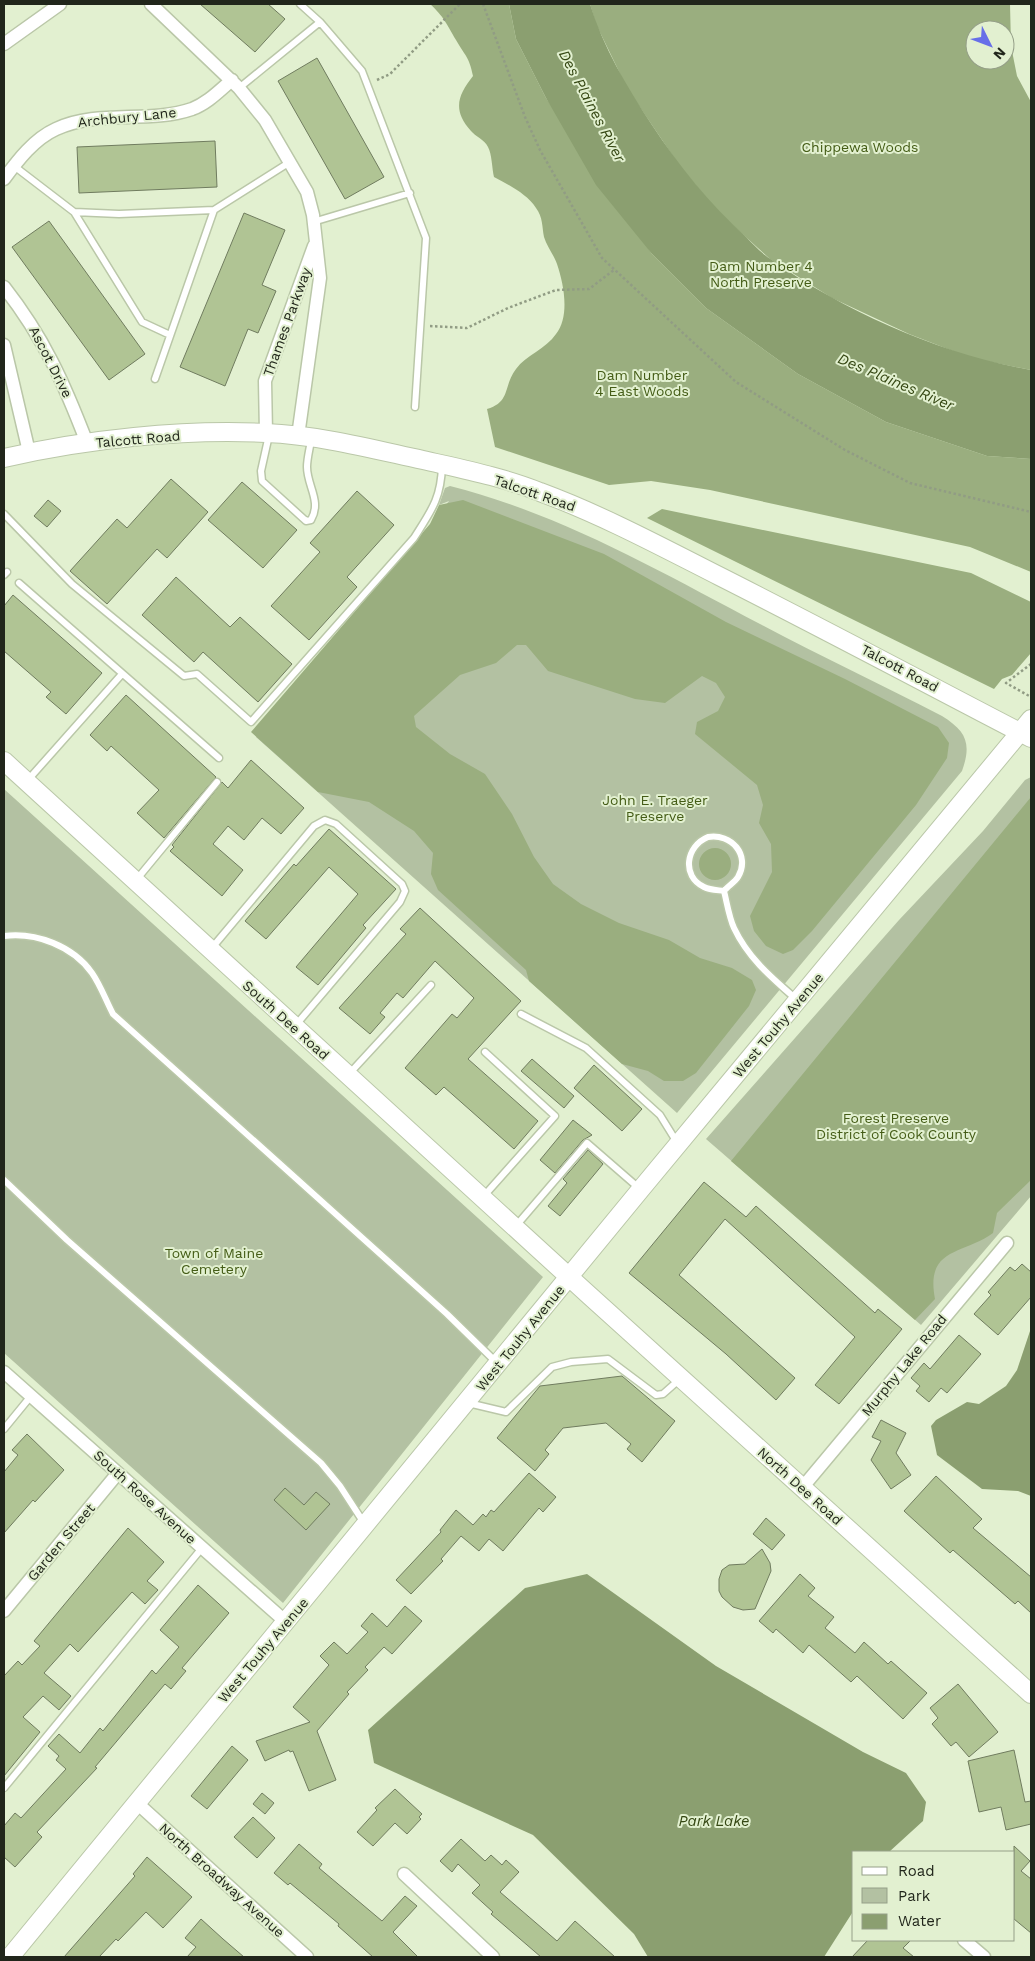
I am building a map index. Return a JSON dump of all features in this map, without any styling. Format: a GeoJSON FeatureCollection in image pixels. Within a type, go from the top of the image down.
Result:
{"type":"FeatureCollection","features":[{"type":"Feature","properties":{"kind":"main road","name":"Talcott Road"},"geometry":{"type":"LineString","coordinates":[[4,458],[86,443],[178,435],[268,433],[304,437],[442,464],[538,491],[611,521],[1027,730]]}},
{"type":"Feature","properties":{"kind":"main road","name":"West Touhy Avenue"},"geometry":{"type":"LineString","coordinates":[[10,1957],[468,1402],[641,1189],[1027,730]]}},
{"type":"Feature","properties":{"kind":"main road","name":"South Dee Road"},"geometry":{"type":"LineString","coordinates":[[4,762],[569,1278]]}},
{"type":"Feature","properties":{"kind":"main road","name":"North Dee Road"},"geometry":{"type":"LineString","coordinates":[[569,1278],[1031,1694]]}},
{"type":"Feature","properties":{"kind":"street"},"geometry":{"type":"LineString","coordinates":[[4,44],[60,4]]}},
{"type":"Feature","properties":{"kind":"street","name":"Thames Parkway"},"geometry":{"type":"LineString","coordinates":[[151,4],[236,84],[265,120],[307,192],[320,278],[304,437]]}},
{"type":"Feature","properties":{"kind":"street","name":"Archbury Lane"},"geometry":{"type":"LineString","coordinates":[[4,179],[39,140],[63,126],[88,120],[152,116],[193,108],[236,84]]}},
{"type":"Feature","properties":{"kind":"street","name":"Thames Parkway"},"geometry":{"type":"LineString","coordinates":[[268,433],[265,381],[315,241]]}},
{"type":"Feature","properties":{"kind":"street","name":"Ascot Drive"},"geometry":{"type":"LineString","coordinates":[[4,287],[28,318],[60,374],[86,443]]}},
{"type":"Feature","properties":{"kind":"street"},"geometry":{"type":"LineString","coordinates":[[4,345],[29,452]]}},
{"type":"Feature","properties":{"kind":"street","name":"Murphy Lake Road"},"geometry":{"type":"LineString","coordinates":[[802,1488],[1007,1243]]}},
{"type":"Feature","properties":{"kind":"street","name":"South Rose Avenue"},"geometry":{"type":"LineString","coordinates":[[4,1372],[286,1622]]}},
{"type":"Feature","properties":{"kind":"street","name":"Garden Street"},"geometry":{"type":"LineString","coordinates":[[4,1611],[118,1473]]}},
{"type":"Feature","properties":{"kind":"street","name":"North Broadway Avenue"},"geometry":{"type":"LineString","coordinates":[[137,1803],[307,1957]]}},
{"type":"Feature","properties":{"kind":"street"},"geometry":{"type":"LineString","coordinates":[[404,1874],[493,1957]]}},
{"type":"Feature","properties":{"kind":"street"},"geometry":{"type":"LineString","coordinates":[[965,1941],[984,1957]]}},
{"type":"Feature","properties":{"kind":"lane"},"geometry":{"type":"LineString","coordinates":[[300,4],[320,22],[362,71],[369,84],[426,238],[415,407]]}},
{"type":"Feature","properties":{"kind":"lane"},"geometry":{"type":"LineString","coordinates":[[236,84],[320,22]]}},
{"type":"Feature","properties":{"kind":"lane"},"geometry":{"type":"LineString","coordinates":[[74,212],[119,214],[214,210],[291,162]]}},
{"type":"Feature","properties":{"kind":"lane"},"geometry":{"type":"LineString","coordinates":[[14,166],[74,212],[142,322],[170,334]]}},
{"type":"Feature","properties":{"kind":"lane"},"geometry":{"type":"LineString","coordinates":[[313,222],[410,193]]}},
{"type":"Feature","properties":{"kind":"lane"},"geometry":{"type":"LineString","coordinates":[[155,379],[214,210]]}},
{"type":"Feature","properties":{"kind":"lane"},"geometry":{"type":"LineString","coordinates":[[268,433],[261,472],[262,481],[306,521],[312,520],[315,513],[315,499],[307,468],[304,437]]}},
{"type":"Feature","properties":{"kind":"lane"},"geometry":{"type":"LineString","coordinates":[[4,514],[72,584],[184,676],[197,674],[251,722],[414,538],[434,505],[441,487],[442,464]]}},
{"type":"Feature","properties":{"kind":"lane"},"geometry":{"type":"LineString","coordinates":[[19,583],[219,758]]}},
{"type":"Feature","properties":{"kind":"lane"},"geometry":{"type":"LineString","coordinates":[[26,782],[122,674]]}},
{"type":"Feature","properties":{"kind":"lane"},"geometry":{"type":"LineString","coordinates":[[135,881],[217,782]]}},
{"type":"Feature","properties":{"kind":"lane"},"geometry":{"type":"LineString","coordinates":[[210,950],[314,826],[325,820],[336,824],[402,884],[405,891],[400,902],[294,1027]]}},
{"type":"Feature","properties":{"kind":"lane"},"geometry":{"type":"LineString","coordinates":[[708,837],[730,840],[741,856],[741,871],[724,891],[703,887],[691,874],[690,854],[698,843],[708,837]]}},
{"type":"Feature","properties":{"kind":"lane"},"geometry":{"type":"LineString","coordinates":[[724,891],[734,926],[743,945],[758,965],[798,1001]]}},
{"type":"Feature","properties":{"kind":"lane"},"geometry":{"type":"LineString","coordinates":[[4,936],[30,936],[50,941],[82,962],[92,973],[114,1014],[447,1314],[499,1364]]}},
{"type":"Feature","properties":{"kind":"lane"},"geometry":{"type":"LineString","coordinates":[[348,1076],[431,985]]}},
{"type":"Feature","properties":{"kind":"lane"},"geometry":{"type":"LineString","coordinates":[[521,1014],[586,1048],[660,1115],[678,1145]]}},
{"type":"Feature","properties":{"kind":"lane"},"geometry":{"type":"LineString","coordinates":[[482,1198],[555,1116],[485,1052]]}},
{"type":"Feature","properties":{"kind":"lane"},"geometry":{"type":"LineString","coordinates":[[514,1228],[588,1143],[641,1189]]}},
{"type":"Feature","properties":{"kind":"lane"},"geometry":{"type":"LineString","coordinates":[[4,1180],[60,1234],[320,1463],[340,1486],[366,1526]]}},
{"type":"Feature","properties":{"kind":"lane"},"geometry":{"type":"LineString","coordinates":[[468,1402],[506,1412],[552,1367],[571,1362],[608,1359],[656,1395],[663,1394],[680,1378]]}},
{"type":"Feature","properties":{"kind":"lane"},"geometry":{"type":"LineString","coordinates":[[4,1429],[31,1396]]}},
{"type":"Feature","properties":{"kind":"lane"},"geometry":{"type":"LineString","coordinates":[[4,1788],[202,1548]]}},
{"type":"Feature","properties":{"kind":"path"},"geometry":{"type":"LineString","coordinates":[[369,84],[390,74],[460,4]]}},
{"type":"Feature","properties":{"kind":"path"},"geometry":{"type":"LineString","coordinates":[[483,4],[525,117],[540,150],[602,258],[614,270],[736,382],[845,450],[910,483],[1031,512]]}},
{"type":"Feature","properties":{"kind":"path"},"geometry":{"type":"LineString","coordinates":[[420,325],[467,328],[508,308],[556,290],[589,289],[614,270]]}},
{"type":"Feature","properties":{"kind":"path"},"geometry":{"type":"LineString","coordinates":[[1031,664],[1006,683],[1031,697]]}},
{"type":"Feature","properties":{"kind":"green space","name":"Dam Number 4 East Woods"},"geometry":{"type":"Polygon","coordinates":[[[430,4],[509,4],[516,39],[546,98],[652,254],[706,308],[798,374],[886,422],[987,456],[1031,459],[1031,572],[970,547],[710,490],[651,481],[609,485],[495,447],[487,409],[495,406],[503,398],[512,375],[520,364],[547,344],[556,334],[563,318],[562,281],[557,264],[544,237],[538,211],[523,194],[494,177],[488,147],[485,142],[471,131],[461,116],[459,103],[461,96],[473,76],[470,64],[444,20],[430,4]]]}},
{"type":"Feature","properties":{"kind":"green space","name":"Chippewa Woods"},"geometry":{"type":"Polygon","coordinates":[[[590,4],[1010,4],[1010,20],[965,20],[965,70],[1015,70],[1015,66],[1017,76],[1031,102],[1031,370],[971,358],[909,334],[832,298],[770,259],[717,211],[679,165],[627,88],[596,24],[590,4]]]}},
{"type":"Feature","properties":{"kind":"green space","name":"John E. Traeger Preserve"},"geometry":{"type":"Polygon","coordinates":[[[450,486],[531,512],[647,564],[805,648],[942,716],[957,727],[965,739],[966,753],[962,771],[677,1113],[256,737],[449,501],[439,505],[445,488],[450,486]]]}},
{"type":"Feature","properties":{"kind":"green space","name":"John E. Traeger Preserve"},"geometry":{"type":"Polygon","coordinates":[[[463,500],[604,554],[726,622],[845,679],[938,727],[949,743],[947,758],[916,805],[812,931],[793,950],[783,954],[766,946],[754,931],[750,916],[772,872],[771,844],[759,823],[763,805],[757,785],[695,734],[697,722],[718,711],[725,697],[716,683],[702,676],[665,703],[635,699],[548,671],[526,645],[517,645],[496,663],[460,675],[414,716],[416,727],[450,754],[485,774],[512,814],[534,857],[553,884],[581,904],[619,923],[669,940],[700,958],[732,968],[752,980],[756,990],[749,1006],[696,1073],[683,1081],[664,1081],[648,1071],[622,1064],[529,981],[526,970],[438,890],[431,874],[433,853],[414,831],[369,802],[318,792],[251,732],[430,524],[439,505],[463,500]]]}},
{"type":"Feature","properties":{"kind":"green space"},"geometry":{"type":"Polygon","coordinates":[[[662,509],[971,573],[1031,602],[1031,653],[1012,675],[1002,679],[994,689],[647,518],[662,509]]]}},
{"type":"Feature","properties":{"kind":"green space","name":"Forest Preserve District of Cook County"},"geometry":{"type":"Polygon","coordinates":[[[1031,777],[1031,1196],[921,1325],[706,1139],[899,920],[983,831],[1025,780],[1031,777]]]}},
{"type":"Feature","properties":{"kind":"green space","name":"Town of Maine Cemetery"},"geometry":{"type":"Polygon","coordinates":[[[4,789],[543,1277],[283,1603],[4,1353],[4,789]]]}},
{"type":"Feature","properties":{"kind":"green space","name":"Forest Preserve District of Cook County"},"geometry":{"type":"Polygon","coordinates":[[[1031,797],[1031,1180],[997,1213],[993,1233],[941,1261],[933,1282],[935,1299],[915,1320],[731,1161],[1031,797]]]}},
{"type":"Feature","properties":{"kind":"green space"},"geometry":{"type":"Polygon","coordinates":[[[715,848],[721,849],[726,853],[730,858],[730,870],[726,875],[721,879],[715,880],[709,879],[704,875],[700,870],[699,864],[700,858],[704,853],[709,849],[715,848]]]}},
{"type":"Feature","properties":{"kind":"water","name":"Des Plaines River"},"geometry":{"type":"Polygon","coordinates":[[[509,4],[590,4],[595,20],[616,66],[662,140],[707,197],[768,258],[831,297],[896,329],[963,354],[1031,370],[1031,459],[987,456],[886,422],[798,374],[706,308],[652,254],[596,185],[546,98],[516,39],[509,4]]]}},
{"type":"Feature","properties":{"kind":"water"},"geometry":{"type":"Polygon","coordinates":[[[1031,1328],[1031,1496],[1018,1491],[982,1489],[937,1455],[931,1426],[936,1420],[967,1402],[979,1404],[1006,1386],[1017,1370],[1031,1328]]]}},
{"type":"Feature","properties":{"kind":"water","name":"Park Lake"},"geometry":{"type":"Polygon","coordinates":[[[587,1574],[716,1666],[863,1752],[906,1773],[926,1802],[923,1821],[890,1851],[852,1851],[852,1913],[824,1957],[648,1957],[634,1934],[533,1835],[374,1763],[368,1730],[525,1588],[587,1574]]]}},
{"type":"Feature","properties":{"kind":"building"},"geometry":{"type":"Polygon","coordinates":[[[200,4],[268,4],[285,19],[255,52],[200,4]]]}},
{"type":"Feature","properties":{"kind":"building"},"geometry":{"type":"Polygon","coordinates":[[[317,58],[384,177],[345,199],[278,81],[317,58]]]}},
{"type":"Feature","properties":{"kind":"building"},"geometry":{"type":"Polygon","coordinates":[[[215,141],[217,187],[79,193],[77,147],[215,141]]]}},
{"type":"Feature","properties":{"kind":"building"},"geometry":{"type":"Polygon","coordinates":[[[244,213],[285,230],[262,285],[276,291],[258,333],[248,329],[225,386],[180,367],[244,213]]]}},
{"type":"Feature","properties":{"kind":"building"},"geometry":{"type":"Polygon","coordinates":[[[49,221],[145,354],[109,380],[12,247],[49,221]]]}},
{"type":"Feature","properties":{"kind":"building"},"geometry":{"type":"Polygon","coordinates":[[[171,479],[208,512],[167,558],[157,549],[107,604],[70,571],[117,519],[127,528],[171,479]]]}},
{"type":"Feature","properties":{"kind":"building"},"geometry":{"type":"Polygon","coordinates":[[[242,482],[297,530],[263,568],[208,520],[242,482]]]}},
{"type":"Feature","properties":{"kind":"building"},"geometry":{"type":"Polygon","coordinates":[[[357,491],[394,525],[347,577],[357,587],[309,640],[271,606],[320,552],[310,543],[357,491]]]}},
{"type":"Feature","properties":{"kind":"building"},"geometry":{"type":"Polygon","coordinates":[[[48,500],[61,511],[47,527],[34,516],[48,500]]]}},
{"type":"Feature","properties":{"kind":"building"},"geometry":{"type":"Polygon","coordinates":[[[176,577],[230,627],[240,617],[292,664],[258,702],[203,652],[194,662],[142,615],[176,577]]]}},
{"type":"Feature","properties":{"kind":"building"},"geometry":{"type":"Polygon","coordinates":[[[13,595],[102,673],[66,714],[46,697],[51,692],[4,651],[4,606],[13,595]]]}},
{"type":"Feature","properties":{"kind":"building"},"geometry":{"type":"Polygon","coordinates":[[[126,695],[216,777],[164,838],[137,813],[159,790],[111,746],[107,751],[90,735],[126,695]]]}},
{"type":"Feature","properties":{"kind":"building"},"geometry":{"type":"Polygon","coordinates":[[[251,760],[304,808],[281,834],[262,818],[244,840],[228,826],[213,844],[243,870],[222,896],[170,851],[174,847],[172,845],[222,782],[228,788],[251,760]]]}},
{"type":"Feature","properties":{"kind":"building"},"geometry":{"type":"Polygon","coordinates":[[[329,829],[396,889],[363,925],[366,928],[318,985],[296,967],[358,894],[329,867],[266,939],[245,921],[294,864],[296,866],[329,829]]]}},
{"type":"Feature","properties":{"kind":"building"},"geometry":{"type":"Polygon","coordinates":[[[420,908],[521,1001],[468,1059],[538,1121],[514,1149],[444,1087],[436,1095],[405,1068],[452,1014],[457,1018],[474,998],[435,961],[403,998],[397,993],[380,1013],[385,1017],[370,1034],[339,1008],[406,934],[400,929],[420,908]]]}},
{"type":"Feature","properties":{"kind":"building"},"geometry":{"type":"Polygon","coordinates":[[[532,1059],[574,1096],[564,1108],[521,1071],[532,1059]]]}},
{"type":"Feature","properties":{"kind":"building"},"geometry":{"type":"Polygon","coordinates":[[[594,1065],[642,1109],[622,1131],[574,1088],[594,1065]]]}},
{"type":"Feature","properties":{"kind":"building"},"geometry":{"type":"Polygon","coordinates":[[[573,1120],[592,1135],[583,1140],[555,1173],[540,1160],[573,1120]]]}},
{"type":"Feature","properties":{"kind":"building"},"geometry":{"type":"Polygon","coordinates":[[[588,1150],[603,1164],[560,1216],[548,1206],[567,1183],[563,1179],[588,1150]]]}},
{"type":"Feature","properties":{"kind":"building"},"geometry":{"type":"Polygon","coordinates":[[[704,1182],[746,1217],[756,1206],[875,1313],[878,1309],[902,1329],[839,1404],[815,1385],[855,1337],[725,1219],[679,1275],[795,1378],[776,1400],[726,1354],[629,1273],[704,1182]]]}},
{"type":"Feature","properties":{"kind":"building"},"geometry":{"type":"Polygon","coordinates":[[[1022,1264],[1031,1272],[1031,1297],[998,1335],[974,1314],[991,1295],[988,1292],[1010,1267],[1015,1271],[1022,1264]]]}},
{"type":"Feature","properties":{"kind":"building"},"geometry":{"type":"Polygon","coordinates":[[[959,1335],[981,1354],[947,1393],[941,1388],[929,1402],[916,1391],[920,1386],[911,1378],[924,1363],[930,1369],[959,1335]]]}},
{"type":"Feature","properties":{"kind":"building"},"geometry":{"type":"Polygon","coordinates":[[[622,1376],[675,1421],[642,1462],[627,1449],[631,1444],[606,1423],[563,1428],[545,1450],[549,1454],[535,1471],[497,1438],[540,1386],[622,1376]]]}},
{"type":"Feature","properties":{"kind":"building"},"geometry":{"type":"Polygon","coordinates":[[[881,1420],[906,1433],[896,1453],[911,1475],[891,1489],[871,1460],[881,1441],[872,1437],[881,1420]]]}},
{"type":"Feature","properties":{"kind":"building"},"geometry":{"type":"Polygon","coordinates":[[[27,1434],[64,1470],[35,1502],[33,1500],[4,1533],[4,1472],[18,1455],[12,1450],[27,1434]]]}},
{"type":"Feature","properties":{"kind":"building"},"geometry":{"type":"Polygon","coordinates":[[[529,1473],[556,1497],[543,1512],[539,1508],[503,1551],[489,1539],[479,1551],[461,1536],[441,1559],[443,1561],[411,1594],[396,1580],[441,1532],[440,1530],[456,1510],[473,1525],[483,1514],[486,1517],[491,1510],[494,1512],[529,1473]]]}},
{"type":"Feature","properties":{"kind":"building"},"geometry":{"type":"Polygon","coordinates":[[[936,1476],[982,1519],[973,1528],[1031,1577],[1031,1613],[1018,1601],[1015,1604],[953,1550],[950,1553],[904,1511],[936,1476]]]}},
{"type":"Feature","properties":{"kind":"building"},"geometry":{"type":"Polygon","coordinates":[[[285,1488],[304,1505],[316,1492],[330,1504],[306,1530],[274,1500],[285,1488]]]}},
{"type":"Feature","properties":{"kind":"building"},"geometry":{"type":"Polygon","coordinates":[[[766,1518],[785,1535],[772,1550],[753,1534],[766,1518]]]}},
{"type":"Feature","properties":{"kind":"building"},"geometry":{"type":"Polygon","coordinates":[[[128,1528],[164,1562],[147,1581],[158,1590],[145,1604],[132,1592],[78,1652],[70,1644],[44,1673],[71,1696],[59,1710],[43,1696],[23,1717],[40,1732],[4,1776],[4,1676],[18,1661],[22,1665],[40,1646],[34,1641],[128,1528]]]}},
{"type":"Feature","properties":{"kind":"building"},"geometry":{"type":"Polygon","coordinates":[[[762,1549],[770,1563],[771,1571],[755,1609],[743,1610],[733,1607],[722,1597],[719,1591],[719,1579],[722,1570],[729,1565],[745,1564],[762,1549]]]}},
{"type":"Feature","properties":{"kind":"building"},"geometry":{"type":"Polygon","coordinates":[[[800,1574],[815,1588],[808,1596],[834,1617],[825,1628],[855,1653],[864,1642],[888,1664],[891,1661],[927,1693],[903,1719],[857,1676],[851,1682],[809,1645],[803,1653],[776,1629],[773,1633],[759,1621],[800,1574]]]}},
{"type":"Feature","properties":{"kind":"building"},"geometry":{"type":"Polygon","coordinates":[[[198,1585],[229,1613],[182,1668],[186,1671],[171,1689],[165,1684],[95,1767],[97,1768],[37,1832],[42,1837],[15,1867],[4,1857],[4,1826],[15,1813],[21,1818],[66,1769],[56,1760],[59,1756],[48,1746],[59,1734],[80,1753],[100,1728],[103,1731],[152,1670],[156,1674],[179,1647],[160,1630],[198,1585]]]}},
{"type":"Feature","properties":{"kind":"building"},"geometry":{"type":"Polygon","coordinates":[[[405,1606],[422,1621],[392,1654],[384,1647],[365,1667],[368,1670],[347,1692],[349,1694],[317,1731],[336,1780],[309,1791],[293,1751],[290,1752],[289,1750],[265,1761],[256,1741],[310,1722],[293,1707],[329,1665],[320,1656],[334,1642],[347,1654],[368,1632],[361,1626],[372,1613],[387,1627],[405,1606]]]}},
{"type":"Feature","properties":{"kind":"building"},"geometry":{"type":"Polygon","coordinates":[[[958,1684],[998,1732],[969,1757],[956,1742],[951,1746],[932,1724],[938,1718],[930,1708],[958,1684]]]}},
{"type":"Feature","properties":{"kind":"building"},"geometry":{"type":"Polygon","coordinates":[[[232,1746],[248,1760],[207,1809],[191,1796],[232,1746]]]}},
{"type":"Feature","properties":{"kind":"building"},"geometry":{"type":"Polygon","coordinates":[[[1014,1750],[1025,1802],[1031,1801],[1031,1824],[1006,1830],[1001,1807],[979,1812],[968,1761],[1014,1750]]]}},
{"type":"Feature","properties":{"kind":"building"},"geometry":{"type":"Polygon","coordinates":[[[395,1789],[422,1814],[419,1817],[421,1819],[407,1834],[395,1823],[373,1846],[357,1832],[377,1810],[375,1808],[395,1789]]]}},
{"type":"Feature","properties":{"kind":"building"},"geometry":{"type":"Polygon","coordinates":[[[262,1793],[274,1803],[265,1814],[253,1804],[262,1793]]]}},
{"type":"Feature","properties":{"kind":"building"},"geometry":{"type":"Polygon","coordinates":[[[253,1817],[275,1838],[257,1858],[234,1837],[253,1817]]]}},
{"type":"Feature","properties":{"kind":"building"},"geometry":{"type":"Polygon","coordinates":[[[461,1839],[485,1861],[491,1855],[502,1865],[506,1860],[519,1872],[500,1892],[557,1941],[575,1921],[615,1957],[541,1957],[491,1914],[493,1912],[472,1893],[480,1885],[458,1864],[452,1872],[440,1861],[461,1839]]]}},
{"type":"Feature","properties":{"kind":"building"},"geometry":{"type":"Polygon","coordinates":[[[299,1844],[322,1864],[319,1868],[382,1921],[405,1896],[417,1906],[393,1932],[418,1957],[373,1957],[338,1926],[339,1924],[290,1883],[288,1885],[274,1873],[299,1844]]]}},
{"type":"Feature","properties":{"kind":"building"},"geometry":{"type":"Polygon","coordinates":[[[1014,1846],[1030,1861],[1021,1871],[1031,1879],[1031,1933],[1015,1920],[1014,1846]]]}},
{"type":"Feature","properties":{"kind":"building"},"geometry":{"type":"Polygon","coordinates":[[[147,1857],[192,1897],[163,1928],[146,1912],[118,1941],[116,1939],[99,1957],[64,1957],[135,1876],[133,1874],[147,1857]]]}},
{"type":"Feature","properties":{"kind":"building"},"geometry":{"type":"Polygon","coordinates":[[[201,1919],[244,1957],[187,1957],[196,1947],[185,1938],[201,1919]]]}},
{"type":"Feature","properties":{"kind":"building"},"geometry":{"type":"Polygon","coordinates":[[[867,1941],[910,1941],[903,1948],[914,1957],[852,1957],[867,1941]]]}},
{"type":"Feature","properties":{"kind":"park label","name":"Dam Number 4 North Preserve"},"geometry":{"type":"Point","coordinates":[761,274]}}]}
